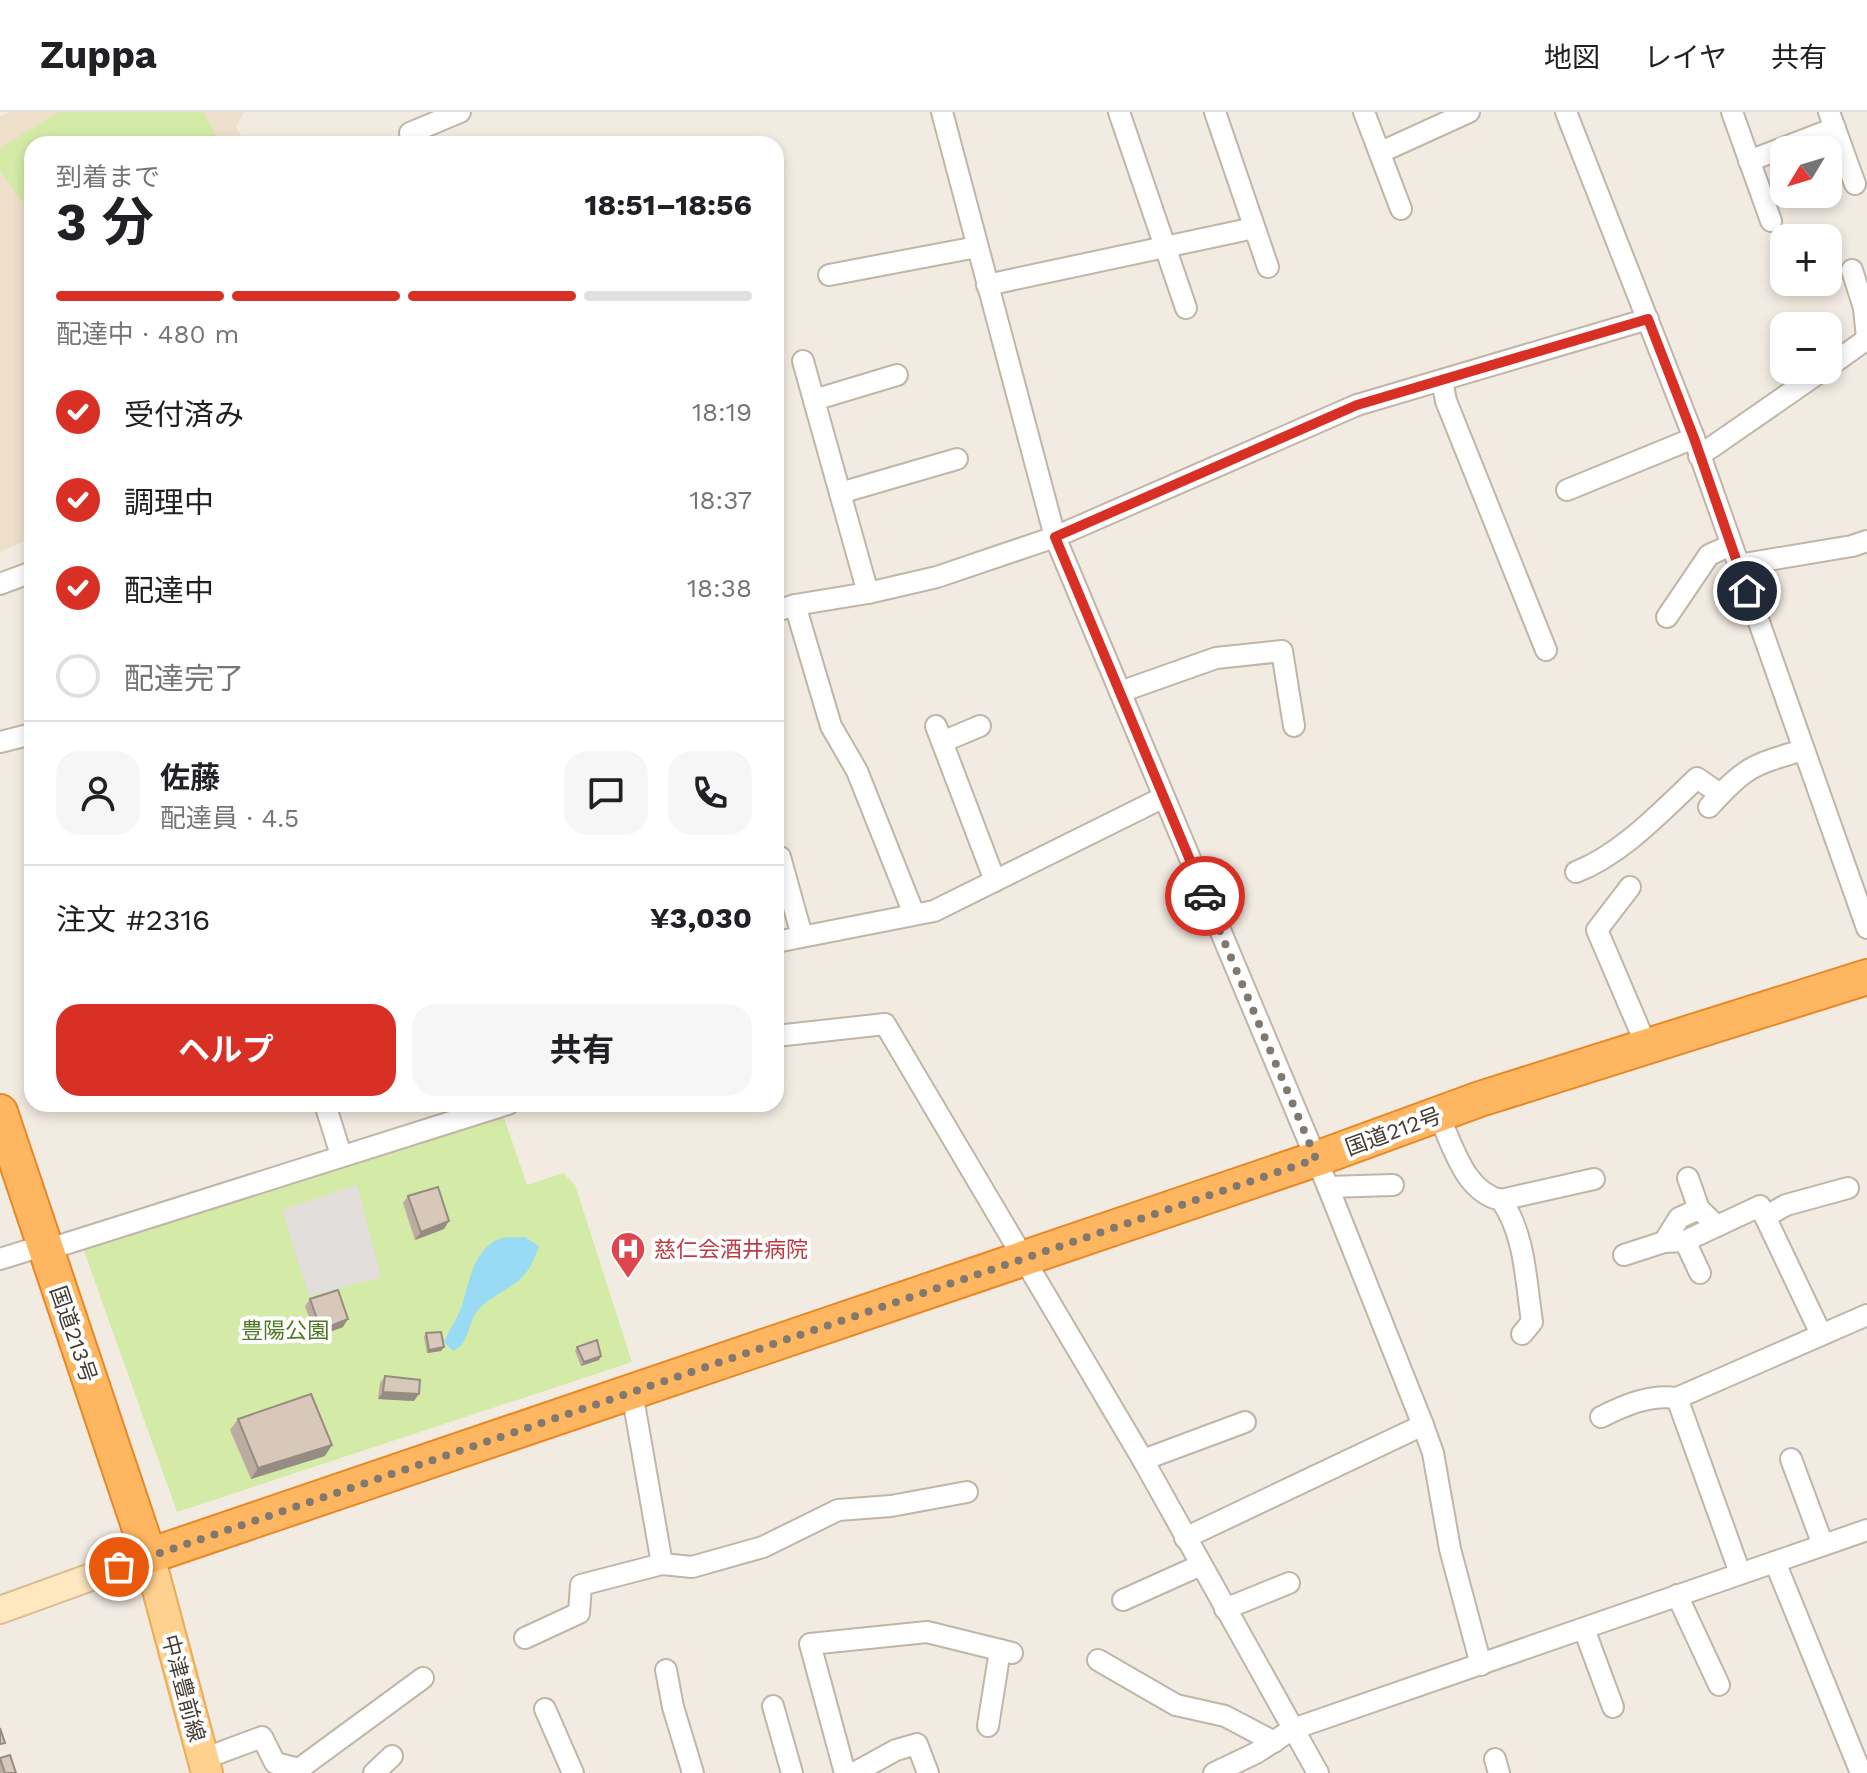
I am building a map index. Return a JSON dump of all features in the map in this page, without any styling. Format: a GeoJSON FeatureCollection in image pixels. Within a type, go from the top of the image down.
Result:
{"type":"FeatureCollection","features":[{"type":"Feature","properties":{"kind":"highway","name":"国道212号"},"geometry":{"type":"LineString","coordinates":[[149,1556],[1025,1258],[1322,1173],[1438,1114],[1867,977]]}},
{"type":"Feature","properties":{"kind":"highway","name":"国道213号"},"geometry":{"type":"LineString","coordinates":[[0,1112],[149,1556]]}},
{"type":"Feature","properties":{"kind":"main road","name":"中津豊前線"},"geometry":{"type":"LineString","coordinates":[[149,1556],[202,1768]]}},
{"type":"Feature","properties":{"kind":"street"},"geometry":{"type":"LineString","coordinates":[[405,112],[411,136]]}},
{"type":"Feature","properties":{"kind":"street"},"geometry":{"type":"LineString","coordinates":[[416,136],[460,112]]}},
{"type":"Feature","properties":{"kind":"street"},"geometry":{"type":"LineString","coordinates":[[942,112],[1055,537],[1322,1173],[1423,1425],[1433,1453],[1450,1549],[1481,1665]]}},
{"type":"Feature","properties":{"kind":"street"},"geometry":{"type":"LineString","coordinates":[[1119,112],[1186,308]]}},
{"type":"Feature","properties":{"kind":"street"},"geometry":{"type":"LineString","coordinates":[[1215,112],[1268,267]]}},
{"type":"Feature","properties":{"kind":"street"},"geometry":{"type":"LineString","coordinates":[[1364,112],[1401,209]]}},
{"type":"Feature","properties":{"kind":"street"},"geometry":{"type":"LineString","coordinates":[[1381,152],[1469,112]]}},
{"type":"Feature","properties":{"kind":"street"},"geometry":{"type":"LineString","coordinates":[[1566,112],[1696,447],[1803,750],[1858,875],[1867,928]]}},
{"type":"Feature","properties":{"kind":"street"},"geometry":{"type":"LineString","coordinates":[[1732,112],[1771,221]]}},
{"type":"Feature","properties":{"kind":"street"},"geometry":{"type":"LineString","coordinates":[[1749,161],[1832,120],[1855,184]]}},
{"type":"Feature","properties":{"kind":"street"},"geometry":{"type":"LineString","coordinates":[[987,285],[1254,228]]}},
{"type":"Feature","properties":{"kind":"street"},"geometry":{"type":"LineString","coordinates":[[829,275],[977,247]]}},
{"type":"Feature","properties":{"kind":"street"},"geometry":{"type":"LineString","coordinates":[[1842,357],[1867,339],[1864,308],[1852,270]]}},
{"type":"Feature","properties":{"kind":"street"},"geometry":{"type":"LineString","coordinates":[[914,914],[857,771],[831,726],[786,608],[937,577],[1055,537],[1357,405],[1648,319]]}},
{"type":"Feature","properties":{"kind":"street"},"geometry":{"type":"LineString","coordinates":[[803,361],[868,593]]}},
{"type":"Feature","properties":{"kind":"street"},"geometry":{"type":"LineString","coordinates":[[814,400],[897,375]]}},
{"type":"Feature","properties":{"kind":"street"},"geometry":{"type":"LineString","coordinates":[[1442,380],[1446,401],[1546,650]]}},
{"type":"Feature","properties":{"kind":"street"},"geometry":{"type":"LineString","coordinates":[[1567,490],[1696,447],[1796,384]]}},
{"type":"Feature","properties":{"kind":"street"},"geometry":{"type":"LineString","coordinates":[[840,493],[957,459]]}},
{"type":"Feature","properties":{"kind":"street"},"geometry":{"type":"LineString","coordinates":[[1667,617],[1709,555],[1852,546],[1867,541]]}},
{"type":"Feature","properties":{"kind":"street"},"geometry":{"type":"LineString","coordinates":[[0,584],[24,575]]}},
{"type":"Feature","properties":{"kind":"street"},"geometry":{"type":"LineString","coordinates":[[1120,692],[1216,658],[1282,651],[1294,726]]}},
{"type":"Feature","properties":{"kind":"street"},"geometry":{"type":"LineString","coordinates":[[980,726],[939,734],[995,881]]}},
{"type":"Feature","properties":{"kind":"street"},"geometry":{"type":"LineString","coordinates":[[0,742],[24,736]]}},
{"type":"Feature","properties":{"kind":"street"},"geometry":{"type":"LineString","coordinates":[[1576,872],[1598,863],[1697,778],[1714,800],[1754,764],[1803,750]]}},
{"type":"Feature","properties":{"kind":"street"},"geometry":{"type":"LineString","coordinates":[[784,940],[934,911],[1164,797]]}},
{"type":"Feature","properties":{"kind":"street"},"geometry":{"type":"LineString","coordinates":[[784,871],[802,936]]}},
{"type":"Feature","properties":{"kind":"street"},"geometry":{"type":"LineString","coordinates":[[1630,887],[1597,930],[1647,1047]]}},
{"type":"Feature","properties":{"kind":"street"},"geometry":{"type":"LineString","coordinates":[[784,1035],[885,1024],[1143,1460],[1318,1773]]}},
{"type":"Feature","properties":{"kind":"street"},"geometry":{"type":"LineString","coordinates":[[328,1112],[341,1155]]}},
{"type":"Feature","properties":{"kind":"street"},"geometry":{"type":"LineString","coordinates":[[0,1259],[45,1248],[482,1112]]}},
{"type":"Feature","properties":{"kind":"street"},"geometry":{"type":"LineString","coordinates":[[1438,1114],[1473,1185],[1486,1197],[1501,1200],[1594,1179]]}},
{"type":"Feature","properties":{"kind":"street"},"geometry":{"type":"LineString","coordinates":[[1322,1173],[1393,1185]]}},
{"type":"Feature","properties":{"kind":"street"},"geometry":{"type":"LineString","coordinates":[[1688,1178],[1699,1209],[1717,1226]]}},
{"type":"Feature","properties":{"kind":"street"},"geometry":{"type":"LineString","coordinates":[[1765,1217],[1786,1205],[1848,1188]]}},
{"type":"Feature","properties":{"kind":"street"},"geometry":{"type":"LineString","coordinates":[[1501,1200],[1509,1211],[1522,1252],[1532,1322],[1522,1334]]}},
{"type":"Feature","properties":{"kind":"street"},"geometry":{"type":"LineString","coordinates":[[1624,1255],[1664,1242],[1685,1241],[1760,1206],[1821,1334]]}},
{"type":"Feature","properties":{"kind":"street"},"geometry":{"type":"LineString","coordinates":[[1664,1242],[1679,1218],[1699,1209]]}},
{"type":"Feature","properties":{"kind":"street"},"geometry":{"type":"LineString","coordinates":[[1685,1241],[1700,1273]]}},
{"type":"Feature","properties":{"kind":"street"},"geometry":{"type":"LineString","coordinates":[[1601,1417],[1624,1405],[1662,1396],[1677,1398],[1867,1315]]}},
{"type":"Feature","properties":{"kind":"street"},"geometry":{"type":"LineString","coordinates":[[632,1392],[662,1564]]}},
{"type":"Feature","properties":{"kind":"street"},"geometry":{"type":"LineString","coordinates":[[1677,1398],[1740,1573]]}},
{"type":"Feature","properties":{"kind":"street"},"geometry":{"type":"LineString","coordinates":[[1143,1460],[1245,1422]]}},
{"type":"Feature","properties":{"kind":"street"},"geometry":{"type":"LineString","coordinates":[[1185,1538],[1423,1425]]}},
{"type":"Feature","properties":{"kind":"street"},"geometry":{"type":"LineString","coordinates":[[1791,1459],[1823,1545]]}},
{"type":"Feature","properties":{"kind":"street"},"geometry":{"type":"LineString","coordinates":[[525,1638],[579,1613],[581,1585],[662,1564],[692,1567],[763,1547],[838,1510],[891,1506],[967,1492]]}},
{"type":"Feature","properties":{"kind":"street"},"geometry":{"type":"LineString","coordinates":[[1214,1773],[1293,1729],[1867,1530]]}},
{"type":"Feature","properties":{"kind":"street"},"geometry":{"type":"LineString","coordinates":[[0,1610],[149,1556]]}},
{"type":"Feature","properties":{"kind":"street"},"geometry":{"type":"LineString","coordinates":[[1775,1562],[1861,1773]]}},
{"type":"Feature","properties":{"kind":"street"},"geometry":{"type":"LineString","coordinates":[[1123,1600],[1201,1565]]}},
{"type":"Feature","properties":{"kind":"street"},"geometry":{"type":"LineString","coordinates":[[1225,1609],[1289,1583]]}},
{"type":"Feature","properties":{"kind":"street"},"geometry":{"type":"LineString","coordinates":[[1677,1595],[1719,1685]]}},
{"type":"Feature","properties":{"kind":"street"},"geometry":{"type":"LineString","coordinates":[[1584,1629],[1613,1707]]}},
{"type":"Feature","properties":{"kind":"street"},"geometry":{"type":"LineString","coordinates":[[845,1773],[810,1644],[927,1632],[1006,1652],[988,1726]]}},
{"type":"Feature","properties":{"kind":"street"},"geometry":{"type":"LineString","coordinates":[[1098,1660],[1176,1705],[1225,1716],[1274,1742]]}},
{"type":"Feature","properties":{"kind":"street"},"geometry":{"type":"LineString","coordinates":[[666,1670],[673,1707],[693,1773]]}},
{"type":"Feature","properties":{"kind":"street"},"geometry":{"type":"LineString","coordinates":[[202,1768],[262,1737],[275,1763],[299,1769],[423,1678]]}},
{"type":"Feature","properties":{"kind":"street"},"geometry":{"type":"LineString","coordinates":[[773,1706],[792,1773]]}},
{"type":"Feature","properties":{"kind":"street"},"geometry":{"type":"LineString","coordinates":[[545,1709],[573,1773]]}},
{"type":"Feature","properties":{"kind":"street"},"geometry":{"type":"LineString","coordinates":[[854,1773],[896,1750],[917,1744],[928,1773]]}},
{"type":"Feature","properties":{"kind":"street"},"geometry":{"type":"LineString","coordinates":[[374,1773],[392,1756]]}},
{"type":"Feature","properties":{"kind":"shaded area"},"geometry":{"type":"Polygon","coordinates":[[[10,112],[244,112],[236,127],[241,136],[24,136],[24,542],[0,552],[0,117],[10,112]]]}},
{"type":"Feature","properties":{"kind":"shaded area"},"geometry":{"type":"Polygon","coordinates":[[[357,1185],[381,1277],[309,1296],[282,1210],[357,1185]]]}},
{"type":"Feature","properties":{"kind":"green space"},"geometry":{"type":"Polygon","coordinates":[[[59,112],[203,112],[216,136],[24,136],[24,203],[0,171],[0,148],[59,112]]]}},
{"type":"Feature","properties":{"kind":"green space","name":"豊陽公園"},"geometry":{"type":"Polygon","coordinates":[[[503,1115],[527,1185],[563,1173],[575,1185],[632,1362],[177,1512],[83,1248],[503,1115]]]}},
{"type":"Feature","properties":{"kind":"water"},"geometry":{"type":"Polygon","coordinates":[[[525,1237],[539,1246],[524,1276],[480,1308],[472,1319],[465,1340],[453,1351],[444,1342],[459,1312],[477,1260],[490,1244],[499,1239],[525,1237]]]}},
{"type":"Feature","properties":{"kind":"building"},"geometry":{"type":"Polygon","coordinates":[[[438,1187],[449,1221],[421,1232],[408,1196],[438,1187]]]}},
{"type":"Feature","properties":{"kind":"building"},"geometry":{"type":"Polygon","coordinates":[[[338,1290],[348,1319],[321,1330],[310,1299],[338,1290]]]}},
{"type":"Feature","properties":{"kind":"building"},"geometry":{"type":"Polygon","coordinates":[[[441,1332],[444,1347],[429,1350],[426,1333],[441,1332]]]}},
{"type":"Feature","properties":{"kind":"building"},"geometry":{"type":"Polygon","coordinates":[[[597,1340],[601,1356],[584,1362],[577,1347],[597,1340]]]}},
{"type":"Feature","properties":{"kind":"building"},"geometry":{"type":"Polygon","coordinates":[[[385,1376],[420,1380],[419,1394],[383,1392],[385,1376]]]}},
{"type":"Feature","properties":{"kind":"building"},"geometry":{"type":"Polygon","coordinates":[[[311,1394],[332,1445],[258,1468],[238,1419],[311,1394]]]}},
{"type":"Feature","properties":{"kind":"building"},"geometry":{"type":"Polygon","coordinates":[[[10,1755],[16,1773],[5,1773],[0,1758],[10,1755]]]}},
{"type":"Feature","properties":{"kind":"way so far"},"geometry":{"type":"LineString","coordinates":[[119,1567],[1316,1159],[1205,896]]}},
{"type":"Feature","properties":{"kind":"place","name":"慈仁会酒井病院"},"geometry":{"type":"Point","coordinates":[628,1280]}},
{"type":"Feature","properties":{"kind":"route"},"geometry":{"type":"LineString","coordinates":[[1205,896],[1055,537],[1357,405],[1648,319],[1694,438],[1747,591]]}}]}
